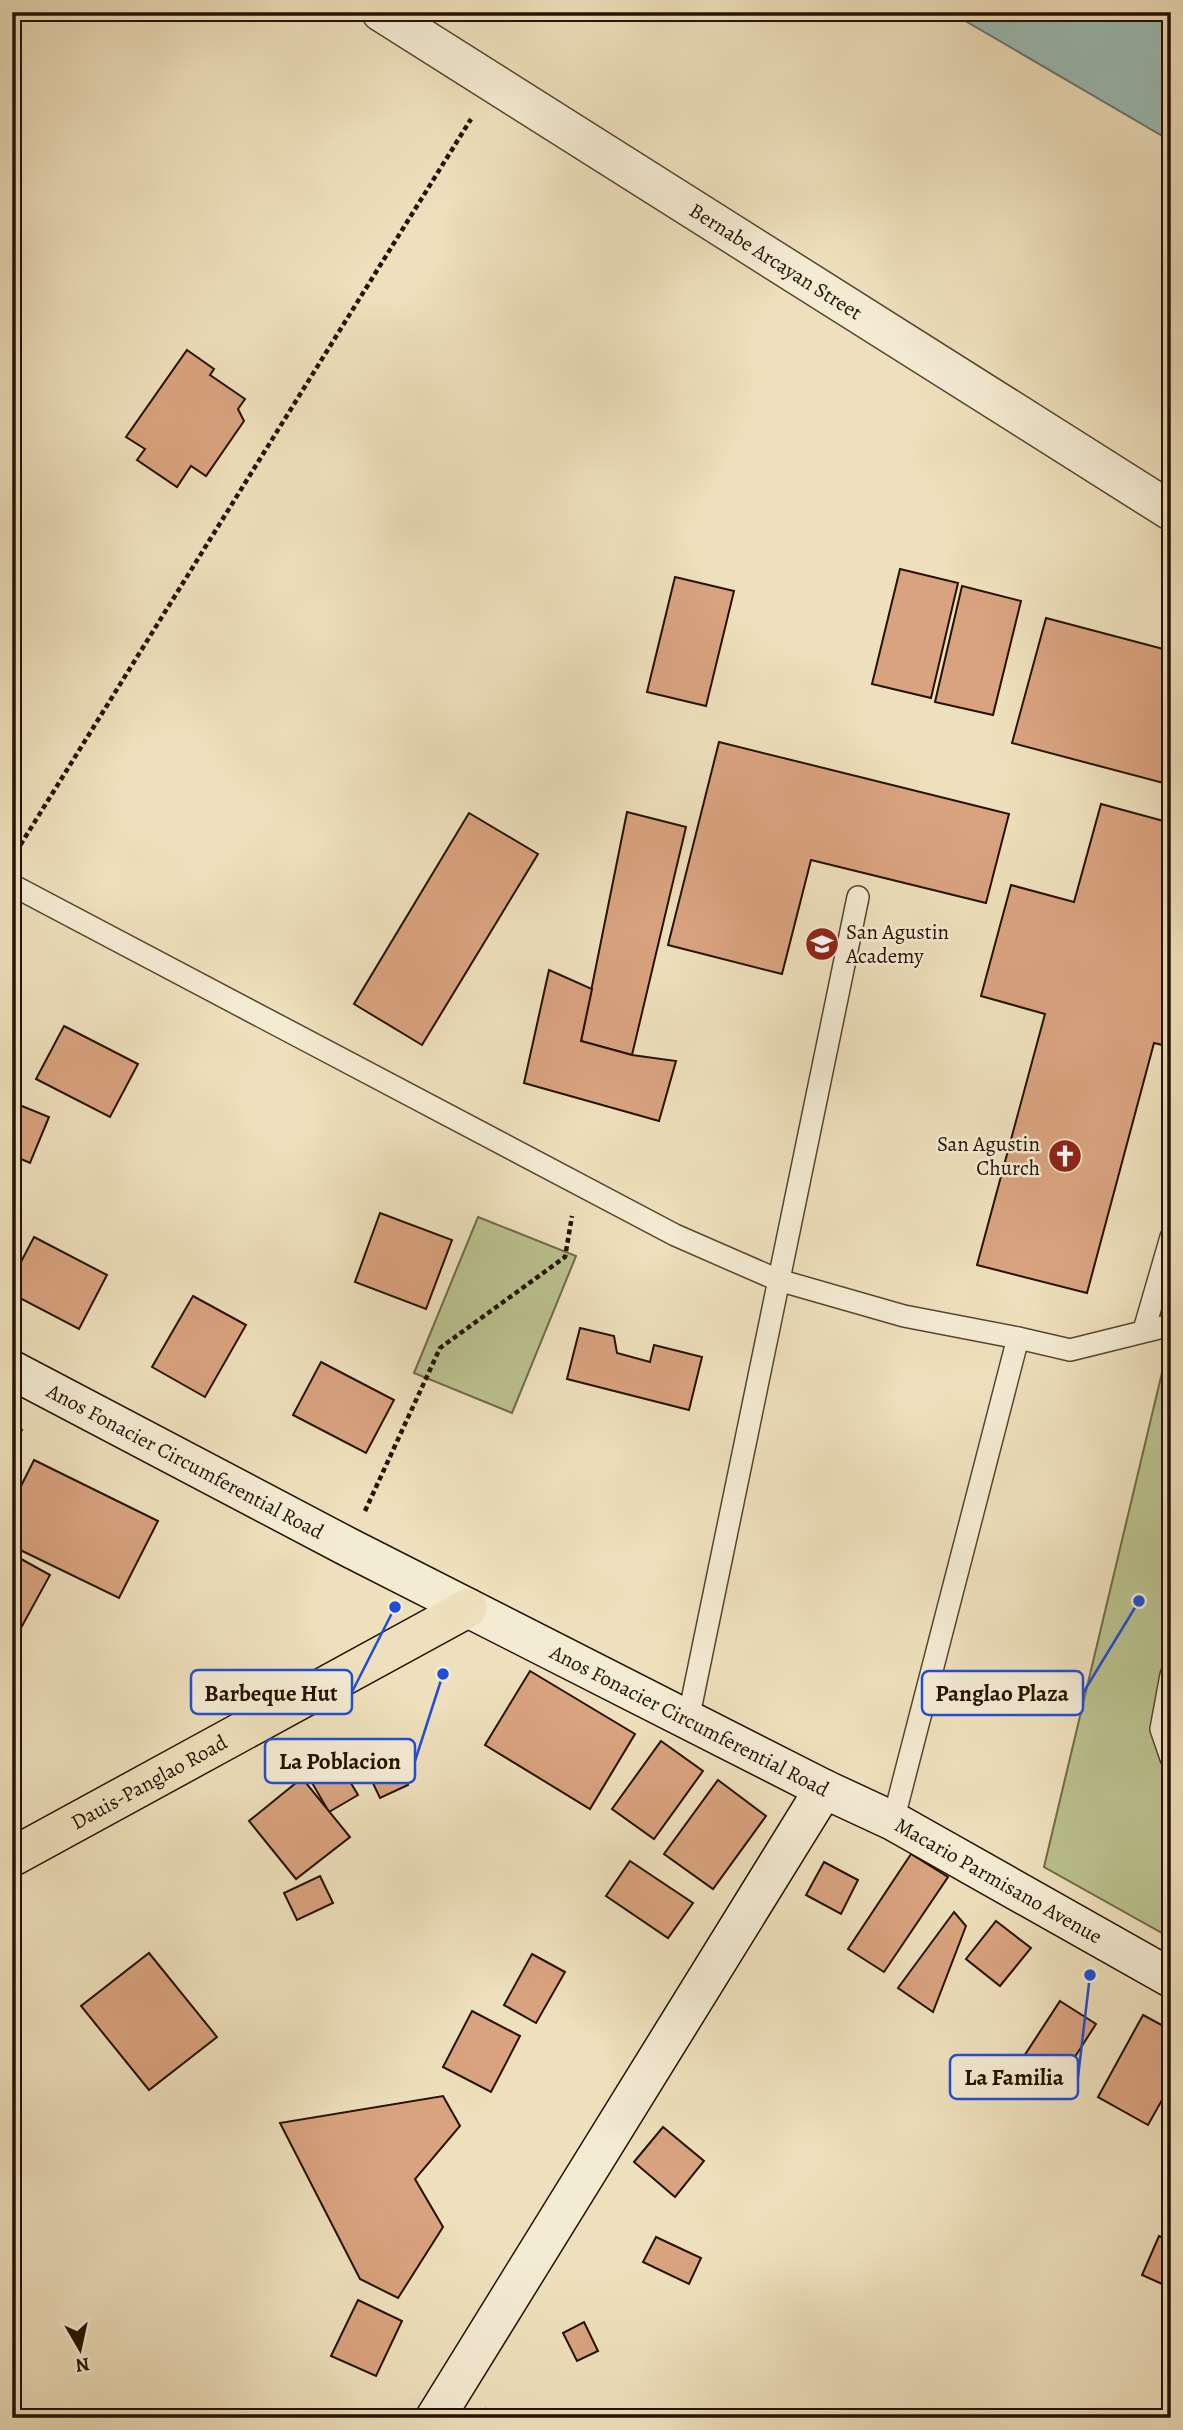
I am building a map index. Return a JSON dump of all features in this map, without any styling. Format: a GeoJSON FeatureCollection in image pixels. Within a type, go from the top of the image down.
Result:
{"type":"FeatureCollection","features":[{"type":"Feature","properties":{"kind":"main road","name":"Bernabe Arcayan Street"},"geometry":{"type":"LineString","coordinates":[[381,12],[1171,510]]}},
{"type":"Feature","properties":{"kind":"main road","name":"Anos Fonacier Circumferential Road"},"geometry":{"type":"LineString","coordinates":[[12,1370],[348,1547],[824,1789],[435,2418]]}},
{"type":"Feature","properties":{"kind":"main road","name":"Dauis-Panglao Road"},"geometry":{"type":"LineString","coordinates":[[12,1857],[468,1608]]}},
{"type":"Feature","properties":{"kind":"main road","name":"Macario Parmisano Avenue"},"geometry":{"type":"LineString","coordinates":[[824,1789],[892,1821],[1171,1978]]}},
{"type":"Feature","properties":{"kind":"lane"},"geometry":{"type":"LineString","coordinates":[[12,885],[675,1235],[778,1280],[904,1316],[1070,1350],[1171,1325]]}},
{"type":"Feature","properties":{"kind":"lane"},"geometry":{"type":"LineString","coordinates":[[688,1720],[858,897]]}},
{"type":"Feature","properties":{"kind":"lane"},"geometry":{"type":"LineString","coordinates":[[1144,1330],[1171,1237]]}},
{"type":"Feature","properties":{"kind":"lane"},"geometry":{"type":"LineString","coordinates":[[892,1821],[1018,1338]]}},
{"type":"Feature","properties":{"kind":"lane"},"geometry":{"type":"LineString","coordinates":[[1171,1675],[1161,1729],[1171,1758]]}},
{"type":"Feature","properties":{"kind":"path"},"geometry":{"type":"LineString","coordinates":[[12,859],[494,81]]}},
{"type":"Feature","properties":{"kind":"path"},"geometry":{"type":"LineString","coordinates":[[348,1547],[440,1348],[565,1257],[578,1184]]}},
{"type":"Feature","properties":{"kind":"green space"},"geometry":{"type":"Polygon","coordinates":[[[478,1217],[576,1256],[512,1413],[414,1373],[478,1217]]]}},
{"type":"Feature","properties":{"kind":"green space"},"geometry":{"type":"Polygon","coordinates":[[[1171,1335],[1171,1938],[1044,1867],[1171,1335]]]}},
{"type":"Feature","properties":{"kind":"water"},"geometry":{"type":"Polygon","coordinates":[[[950,12],[1171,12],[1171,141],[950,12]]]}},
{"type":"Feature","properties":{"kind":"building"},"geometry":{"type":"Polygon","coordinates":[[[187,350],[214,369],[210,375],[245,399],[238,409],[244,421],[206,476],[191,466],[177,487],[137,460],[145,449],[126,437],[187,350]]]}},
{"type":"Feature","properties":{"kind":"building"},"geometry":{"type":"Polygon","coordinates":[[[900,569],[958,583],[931,698],[872,684],[900,569]]]}},
{"type":"Feature","properties":{"kind":"building"},"geometry":{"type":"Polygon","coordinates":[[[675,577],[734,591],[706,706],[647,692],[675,577]]]}},
{"type":"Feature","properties":{"kind":"building"},"geometry":{"type":"Polygon","coordinates":[[[962,586],[1021,601],[993,715],[935,702],[962,586]]]}},
{"type":"Feature","properties":{"kind":"building"},"geometry":{"type":"Polygon","coordinates":[[[1046,618],[1171,651],[1171,785],[1012,743],[1046,618]]]}},
{"type":"Feature","properties":{"kind":"building"},"geometry":{"type":"Polygon","coordinates":[[[719,742],[1009,814],[986,903],[811,860],[782,974],[668,945],[719,742]]]}},
{"type":"Feature","properties":{"kind":"building","name":"San Agustin Church"},"geometry":{"type":"Polygon","coordinates":[[[1101,804],[1171,823],[1171,1047],[1154,1043],[1087,1293],[977,1265],[1045,1014],[981,996],[1011,885],[1074,902],[1101,804]]]}},
{"type":"Feature","properties":{"kind":"building"},"geometry":{"type":"Polygon","coordinates":[[[627,812],[686,827],[632,1055],[581,1041],[627,812]]]}},
{"type":"Feature","properties":{"kind":"building"},"geometry":{"type":"Polygon","coordinates":[[[469,813],[538,854],[422,1045],[354,1004],[469,813]]]}},
{"type":"Feature","properties":{"kind":"building"},"geometry":{"type":"Polygon","coordinates":[[[549,970],[592,989],[581,1041],[632,1055],[676,1061],[659,1121],[524,1083],[549,970]]]}},
{"type":"Feature","properties":{"kind":"building"},"geometry":{"type":"Polygon","coordinates":[[[64,1026],[138,1064],[110,1117],[36,1079],[64,1026]]]}},
{"type":"Feature","properties":{"kind":"building"},"geometry":{"type":"Polygon","coordinates":[[[12,1102],[49,1117],[30,1163],[12,1155],[12,1102]]]}},
{"type":"Feature","properties":{"kind":"building"},"geometry":{"type":"Polygon","coordinates":[[[380,1213],[452,1240],[426,1309],[355,1282],[380,1213]]]}},
{"type":"Feature","properties":{"kind":"building"},"geometry":{"type":"Polygon","coordinates":[[[34,1237],[107,1275],[79,1329],[12,1294],[12,1279],[34,1237]]]}},
{"type":"Feature","properties":{"kind":"building"},"geometry":{"type":"Polygon","coordinates":[[[193,1296],[246,1325],[205,1397],[152,1367],[193,1296]]]}},
{"type":"Feature","properties":{"kind":"building"},"geometry":{"type":"Polygon","coordinates":[[[580,1328],[614,1336],[617,1353],[650,1362],[654,1345],[702,1357],[689,1410],[567,1379],[580,1328]]]}},
{"type":"Feature","properties":{"kind":"building"},"geometry":{"type":"Polygon","coordinates":[[[321,1362],[394,1400],[366,1453],[293,1415],[321,1362]]]}},
{"type":"Feature","properties":{"kind":"building"},"geometry":{"type":"Polygon","coordinates":[[[12,1425],[22,1430],[12,1448],[12,1425]]]}},
{"type":"Feature","properties":{"kind":"building"},"geometry":{"type":"Polygon","coordinates":[[[34,1460],[158,1521],[119,1598],[12,1546],[12,1504],[34,1460]]]}},
{"type":"Feature","properties":{"kind":"building"},"geometry":{"type":"Polygon","coordinates":[[[12,1554],[50,1575],[21,1628],[12,1623],[12,1554]]]}},
{"type":"Feature","properties":{"kind":"building"},"geometry":{"type":"Polygon","coordinates":[[[530,1671],[635,1734],[590,1809],[485,1745],[530,1671]]]}},
{"type":"Feature","properties":{"kind":"building"},"geometry":{"type":"Polygon","coordinates":[[[661,1741],[703,1771],[654,1839],[612,1809],[661,1741]]]}},
{"type":"Feature","properties":{"kind":"building"},"geometry":{"type":"Polygon","coordinates":[[[390,1746],[408,1785],[380,1798],[362,1760],[390,1746]]]}},
{"type":"Feature","properties":{"kind":"building"},"geometry":{"type":"Polygon","coordinates":[[[333,1753],[358,1795],[329,1812],[304,1769],[333,1753]]]}},
{"type":"Feature","properties":{"kind":"building"},"geometry":{"type":"Polygon","coordinates":[[[302,1778],[350,1837],[296,1879],[249,1821],[302,1778]]]}},
{"type":"Feature","properties":{"kind":"building"},"geometry":{"type":"Polygon","coordinates":[[[718,1780],[766,1816],[713,1889],[664,1854],[718,1780]]]}},
{"type":"Feature","properties":{"kind":"building"},"geometry":{"type":"Polygon","coordinates":[[[911,1854],[948,1877],[884,1972],[848,1949],[911,1854]]]}},
{"type":"Feature","properties":{"kind":"building"},"geometry":{"type":"Polygon","coordinates":[[[630,1861],[693,1903],[668,1938],[606,1896],[630,1861]]]}},
{"type":"Feature","properties":{"kind":"building"},"geometry":{"type":"Polygon","coordinates":[[[824,1862],[858,1880],[841,1914],[806,1895],[824,1862]]]}},
{"type":"Feature","properties":{"kind":"building"},"geometry":{"type":"Polygon","coordinates":[[[320,1876],[333,1903],[297,1920],[284,1893],[320,1876]]]}},
{"type":"Feature","properties":{"kind":"building"},"geometry":{"type":"Polygon","coordinates":[[[954,1912],[966,1926],[933,2012],[898,1988],[954,1912]]]}},
{"type":"Feature","properties":{"kind":"building"},"geometry":{"type":"Polygon","coordinates":[[[996,1921],[1031,1948],[1000,1986],[966,1959],[996,1921]]]}},
{"type":"Feature","properties":{"kind":"building"},"geometry":{"type":"Polygon","coordinates":[[[149,1953],[217,2037],[149,2090],[81,2006],[149,1953]]]}},
{"type":"Feature","properties":{"kind":"building"},"geometry":{"type":"Polygon","coordinates":[[[532,1954],[565,1972],[536,2023],[504,2005],[532,1954]]]}},
{"type":"Feature","properties":{"kind":"building"},"geometry":{"type":"Polygon","coordinates":[[[1060,2001],[1096,2024],[1050,2096],[1013,2073],[1060,2001]]]}},
{"type":"Feature","properties":{"kind":"building"},"geometry":{"type":"Polygon","coordinates":[[[472,2011],[520,2036],[491,2092],[443,2067],[472,2011]]]}},
{"type":"Feature","properties":{"kind":"building"},"geometry":{"type":"Polygon","coordinates":[[[1143,2015],[1171,2030],[1171,2084],[1148,2125],[1098,2097],[1143,2015]]]}},
{"type":"Feature","properties":{"kind":"building"},"geometry":{"type":"Polygon","coordinates":[[[443,2096],[460,2126],[415,2179],[443,2227],[398,2298],[360,2279],[280,2123],[443,2096]]]}},
{"type":"Feature","properties":{"kind":"building"},"geometry":{"type":"Polygon","coordinates":[[[663,2127],[704,2161],[675,2197],[634,2162],[663,2127]]]}},
{"type":"Feature","properties":{"kind":"building"},"geometry":{"type":"Polygon","coordinates":[[[1159,2236],[1171,2241],[1171,2288],[1142,2275],[1159,2236]]]}},
{"type":"Feature","properties":{"kind":"building"},"geometry":{"type":"Polygon","coordinates":[[[656,2237],[701,2258],[689,2284],[643,2262],[656,2237]]]}},
{"type":"Feature","properties":{"kind":"building"},"geometry":{"type":"Polygon","coordinates":[[[358,2300],[402,2321],[376,2376],[331,2356],[358,2300]]]}},
{"type":"Feature","properties":{"kind":"building"},"geometry":{"type":"Polygon","coordinates":[[[584,2322],[598,2351],[577,2361],[563,2333],[584,2322]]]}},
{"type":"Feature","properties":{"kind":"building"},"geometry":{"type":"Polygon","coordinates":[[[486,2409],[500,2418],[481,2418],[486,2409]]]}},
{"type":"Feature","properties":{"kind":"place","name":"San Agustin Academy"},"geometry":{"type":"Point","coordinates":[822,944]}},
{"type":"Feature","properties":{"kind":"place","name":"San Agustin Church"},"geometry":{"type":"Point","coordinates":[1065,1156]}},
{"type":"Feature","properties":{"kind":"place","name":"Panglao Plaza"},"geometry":{"type":"Point","coordinates":[1139,1601]}},
{"type":"Feature","properties":{"kind":"place","name":"Barbeque Hut"},"geometry":{"type":"Point","coordinates":[395,1607]}},
{"type":"Feature","properties":{"kind":"place","name":"La Poblacion"},"geometry":{"type":"Point","coordinates":[443,1674]}},
{"type":"Feature","properties":{"kind":"place","name":"La Familia"},"geometry":{"type":"Point","coordinates":[1090,1975]}}]}
